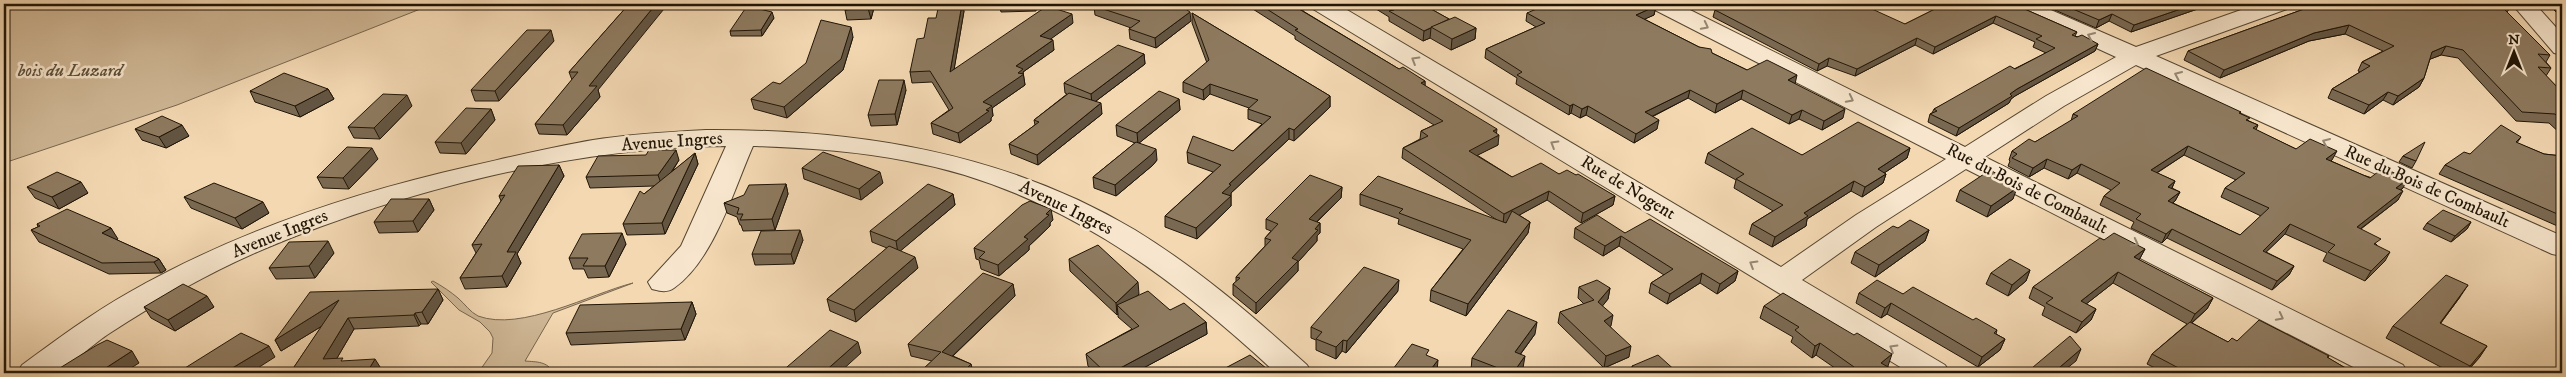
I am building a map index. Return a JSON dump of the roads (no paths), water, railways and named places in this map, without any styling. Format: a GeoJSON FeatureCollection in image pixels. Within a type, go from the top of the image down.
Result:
{"type":"FeatureCollection","features":[{"type":"Feature","properties":{"kind":"street","name":"Rue de Nogent"},"geometry":{"type":"LineString","coordinates":[[1321,4],[1934,373]]}},
{"type":"Feature","properties":{"kind":"street","name":"Rue du Bois de Combault"},"geometry":{"type":"LineString","coordinates":[[1661,4],[2392,373]]}},
{"type":"Feature","properties":{"kind":"street","name":"Rue du Bois de Combault"},"geometry":{"type":"LineString","coordinates":[[2019,4],[2562,247]]}},
{"type":"Feature","properties":{"kind":"street"},"geometry":{"type":"LineString","coordinates":[[1781,281],[1866,221],[2054,101],[2135,56],[2279,4]]}},
{"type":"Feature","properties":{"kind":"street"},"geometry":{"type":"LineString","coordinates":[[2523,4],[2562,48]]}},
{"type":"Feature","properties":{"kind":"street"},"geometry":{"type":"LineString","coordinates":[[663,282],[694,250],[743,138]]}},
{"type":"Feature","properties":{"kind":"street","name":"Avenue Ingres"},"geometry":{"type":"LineString","coordinates":[[33,373],[90,330],[136,301],[216,259],[310,220],[406,189],[558,155],[647,142],[743,138],[854,146],[919,156],[972,168],[1066,204],[1120,233],[1186,277],[1296,373]]}},
{"type":"Feature","properties":{"kind":"park label","name":"bois du Luzard"},"geometry":{"type":"Point","coordinates":[70,71]}}]}
